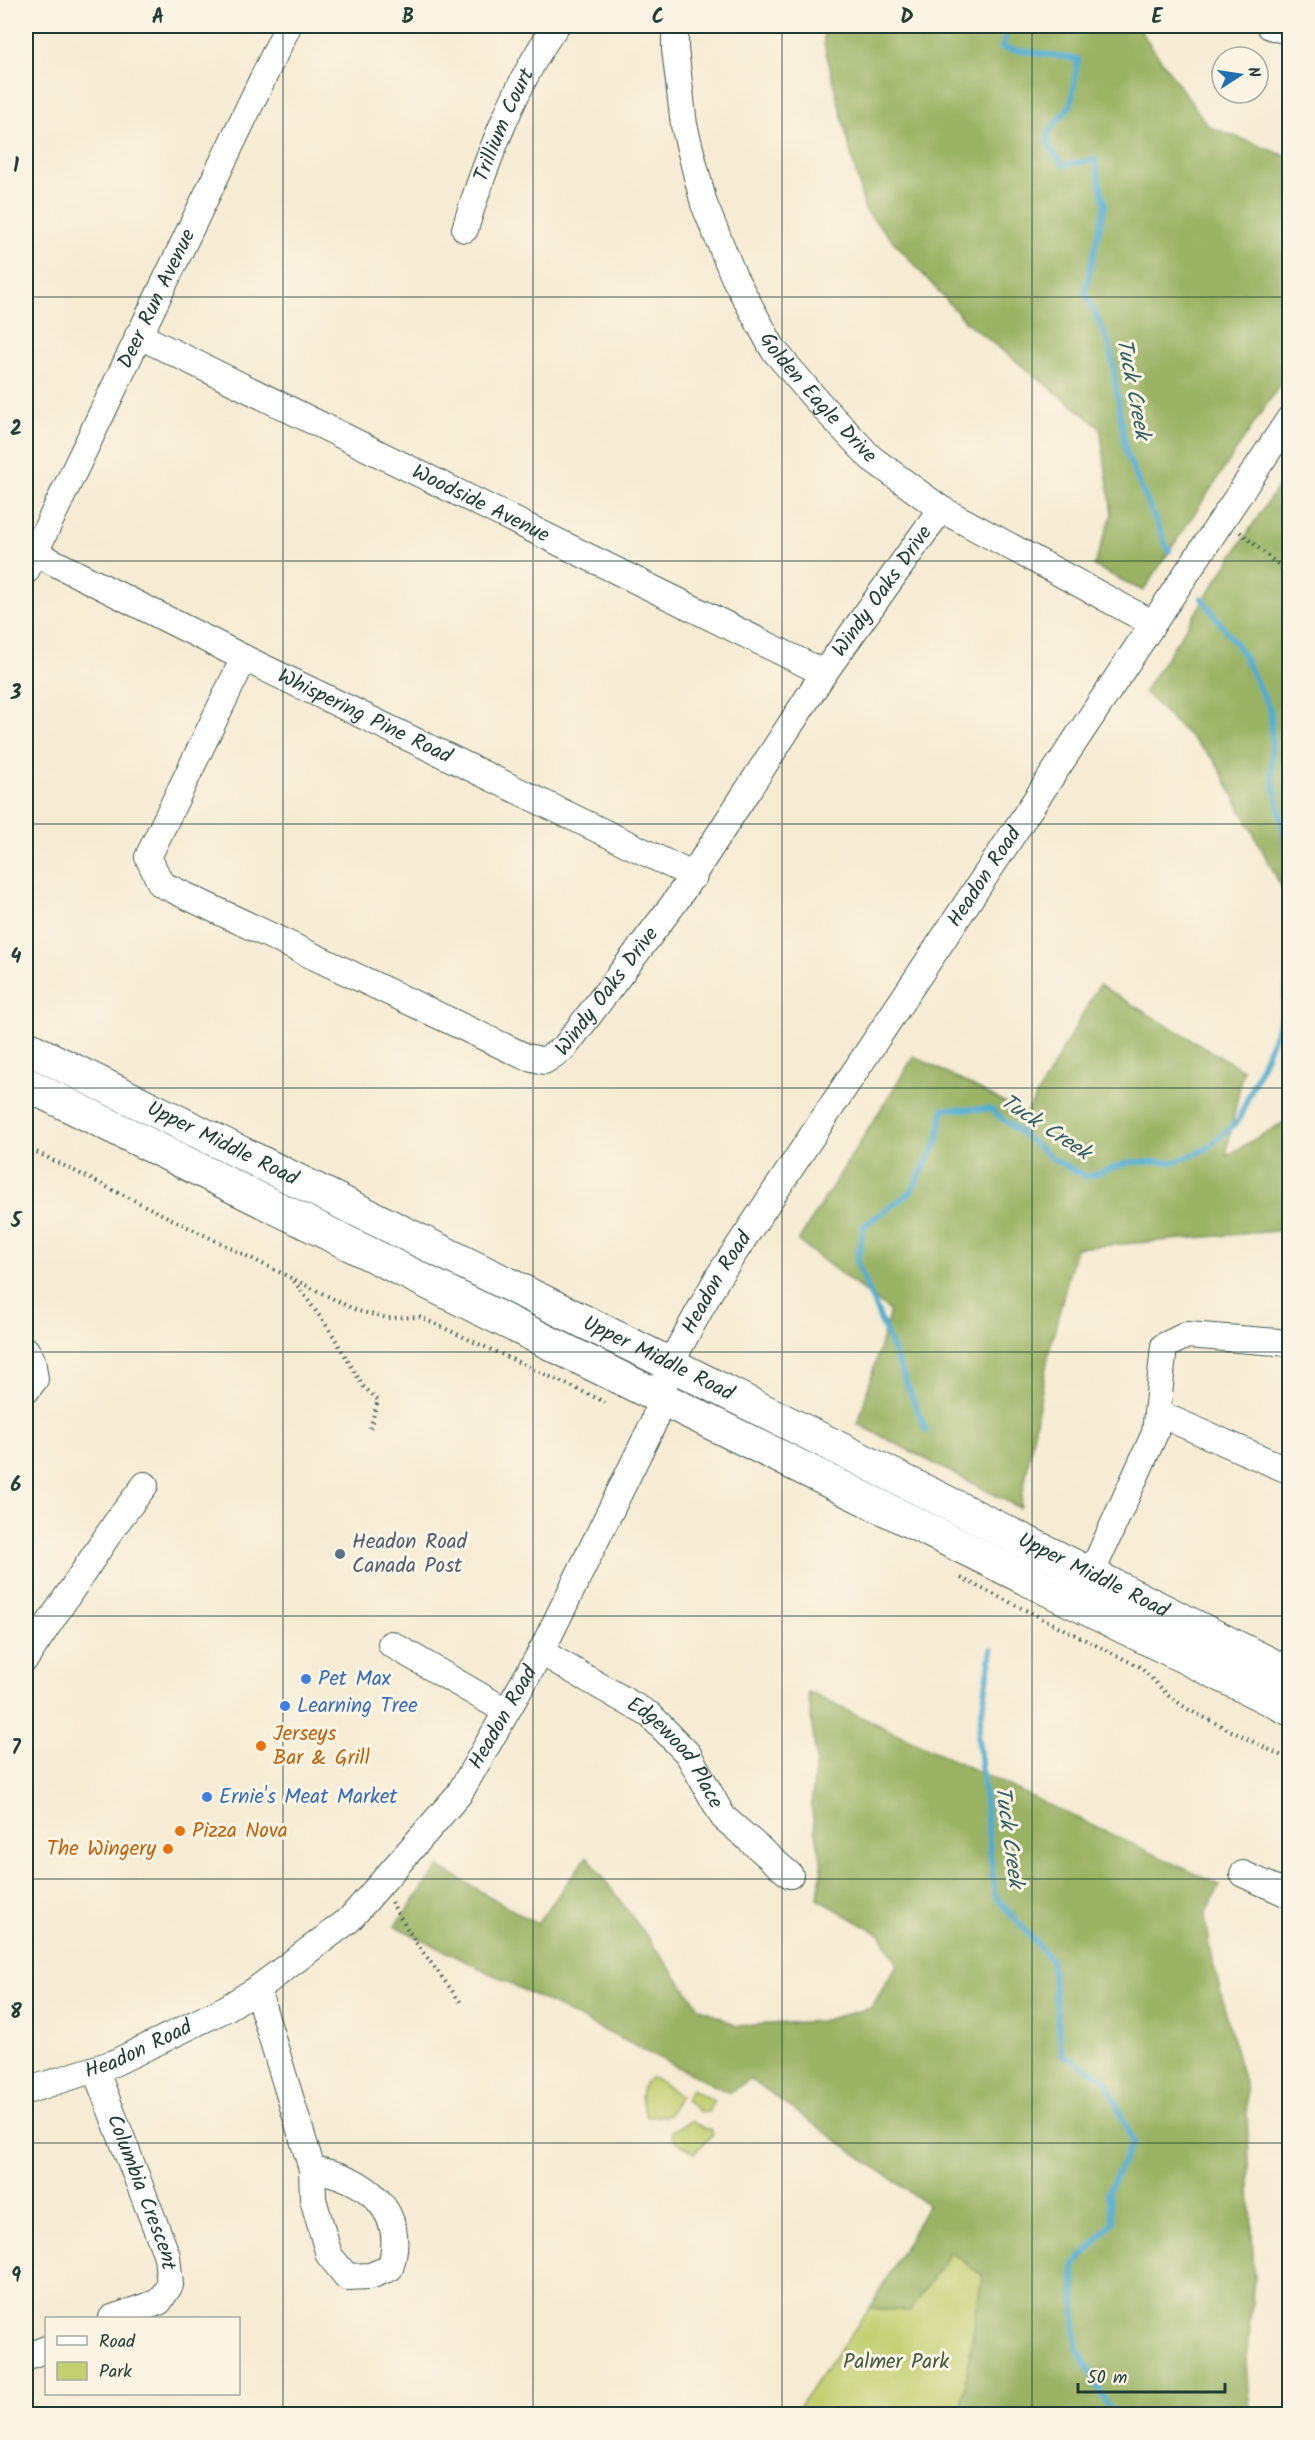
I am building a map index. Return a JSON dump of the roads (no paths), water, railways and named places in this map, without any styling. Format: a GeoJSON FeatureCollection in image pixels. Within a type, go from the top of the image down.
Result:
{"type":"FeatureCollection","features":[{"type":"Feature","properties":{"kind":"main road","name":"Upper Middle Road"},"geometry":{"type":"LineString","coordinates":[[26,1047],[670,1364],[1290,1674]]}},
{"type":"Feature","properties":{"kind":"main road","name":"Upper Middle Road"},"geometry":{"type":"LineString","coordinates":[[26,1084],[1290,1709]]}},
{"type":"Feature","properties":{"kind":"street","name":"Deer Run Avenue"},"geometry":{"type":"LineString","coordinates":[[30,562],[288,26]]}},
{"type":"Feature","properties":{"kind":"street","name":"Trillium Court"},"geometry":{"type":"LineString","coordinates":[[465,229],[475,194],[517,94],[556,26]]}},
{"type":"Feature","properties":{"kind":"street","name":"Golden Eagle Drive"},"geometry":{"type":"LineString","coordinates":[[675,26],[675,50],[684,125],[704,204],[734,278],[773,349],[871,458],[941,509],[1152,623]]}},
{"type":"Feature","properties":{"kind":"street"},"geometry":{"type":"LineString","coordinates":[[1270,26],[1290,32]]}},
{"type":"Feature","properties":{"kind":"street","name":"Woodside Avenue"},"geometry":{"type":"LineString","coordinates":[[138,335],[824,673]]}},
{"type":"Feature","properties":{"kind":"street","name":"Headon Road"},"geometry":{"type":"LineString","coordinates":[[26,2091],[114,2063],[225,2009],[257,1989],[349,1920],[459,1794],[541,1652],[653,1424],[670,1364],[718,1277],[1290,418]]}},
{"type":"Feature","properties":{"kind":"street","name":"Windy Oaks Drive"},"geometry":{"type":"LineString","coordinates":[[244,658],[148,857],[161,884],[513,1051],[544,1061],[564,1047],[694,876],[824,673],[941,509]]}},
{"type":"Feature","properties":{"kind":"street","name":"Whispering Pine Road"},"geometry":{"type":"LineString","coordinates":[[30,562],[244,658],[694,876]]}},
{"type":"Feature","properties":{"kind":"street"},"geometry":{"type":"LineString","coordinates":[[1090,1574],[1155,1433],[1164,1346],[1174,1339],[1187,1335],[1290,1343]]}},
{"type":"Feature","properties":{"kind":"street"},"geometry":{"type":"LineString","coordinates":[[26,1350],[32,1360],[35,1379],[26,1391]]}},
{"type":"Feature","properties":{"kind":"street"},"geometry":{"type":"LineString","coordinates":[[1157,1413],[1290,1471]]}},
{"type":"Feature","properties":{"kind":"street"},"geometry":{"type":"LineString","coordinates":[[26,1658],[145,1485]]}},
{"type":"Feature","properties":{"kind":"street"},"geometry":{"type":"LineString","coordinates":[[391,1644],[506,1712]]}},
{"type":"Feature","properties":{"kind":"street","name":"Edgewood Place"},"geometry":{"type":"LineString","coordinates":[[541,1652],[650,1715],[688,1754],[723,1817],[790,1875]]}},
{"type":"Feature","properties":{"kind":"street"},"geometry":{"type":"LineString","coordinates":[[1243,1874],[1290,1894]]}},
{"type":"Feature","properties":{"kind":"street"},"geometry":{"type":"LineString","coordinates":[[257,1989],[312,2169]]}},
{"type":"Feature","properties":{"kind":"street","name":"Columbia Crescent"},"geometry":{"type":"LineString","coordinates":[[95,2069],[167,2256],[170,2285],[159,2302],[118,2317]]}},
{"type":"Feature","properties":{"kind":"street"},"geometry":{"type":"LineString","coordinates":[[26,2357],[45,2349]]}},
{"type":"Feature","properties":{"kind":"waterway","name":"Tuck Creek"},"geometry":{"type":"LineString","coordinates":[[1009,26],[1002,48],[1078,59],[1071,105],[1048,133],[1049,147],[1063,165],[1095,160],[1105,205],[1085,292],[1110,346],[1126,453],[1169,551]]}},
{"type":"Feature","properties":{"kind":"waterway","name":"Tuck Creek"},"geometry":{"type":"LineString","coordinates":[[1202,598],[1241,651],[1271,711],[1272,774],[1290,864]]}},
{"type":"Feature","properties":{"kind":"waterway","name":"Tuck Creek"},"geometry":{"type":"LineString","coordinates":[[926,1431],[857,1262],[864,1226],[911,1192],[938,1140],[943,1109],[990,1109],[1055,1160],[1087,1177],[1130,1162],[1175,1162],[1206,1149],[1238,1121],[1283,1015],[1290,963]]}},
{"type":"Feature","properties":{"kind":"waterway","name":"Tuck Creek"},"geometry":{"type":"LineString","coordinates":[[992,1650],[978,1736],[995,1896],[1051,1960],[1062,2054],[1105,2079],[1133,2142],[1108,2192],[1113,2222],[1074,2266],[1076,2346],[1108,2406],[1117,2414]]}},
{"type":"Feature","properties":{"kind":"place","name":"Headon Road Canada Post"},"geometry":{"type":"Point","coordinates":[340,1554]}},
{"type":"Feature","properties":{"kind":"place","name":"Pet Max"},"geometry":{"type":"Point","coordinates":[306,1679]}},
{"type":"Feature","properties":{"kind":"place","name":"Learning Tree"},"geometry":{"type":"Point","coordinates":[285,1706]}},
{"type":"Feature","properties":{"kind":"place","name":"Jerseys Bar & Grill"},"geometry":{"type":"Point","coordinates":[261,1746]}},
{"type":"Feature","properties":{"kind":"place","name":"Ernie's Meat Market"},"geometry":{"type":"Point","coordinates":[207,1797]}},
{"type":"Feature","properties":{"kind":"place","name":"Pizza Nova"},"geometry":{"type":"Point","coordinates":[180,1831]}},
{"type":"Feature","properties":{"kind":"place","name":"The Wingery"},"geometry":{"type":"Point","coordinates":[168,1849]}},
{"type":"Feature","properties":{"kind":"park label","name":"Palmer Park"},"geometry":{"type":"Point","coordinates":[896,2362]}}]}
